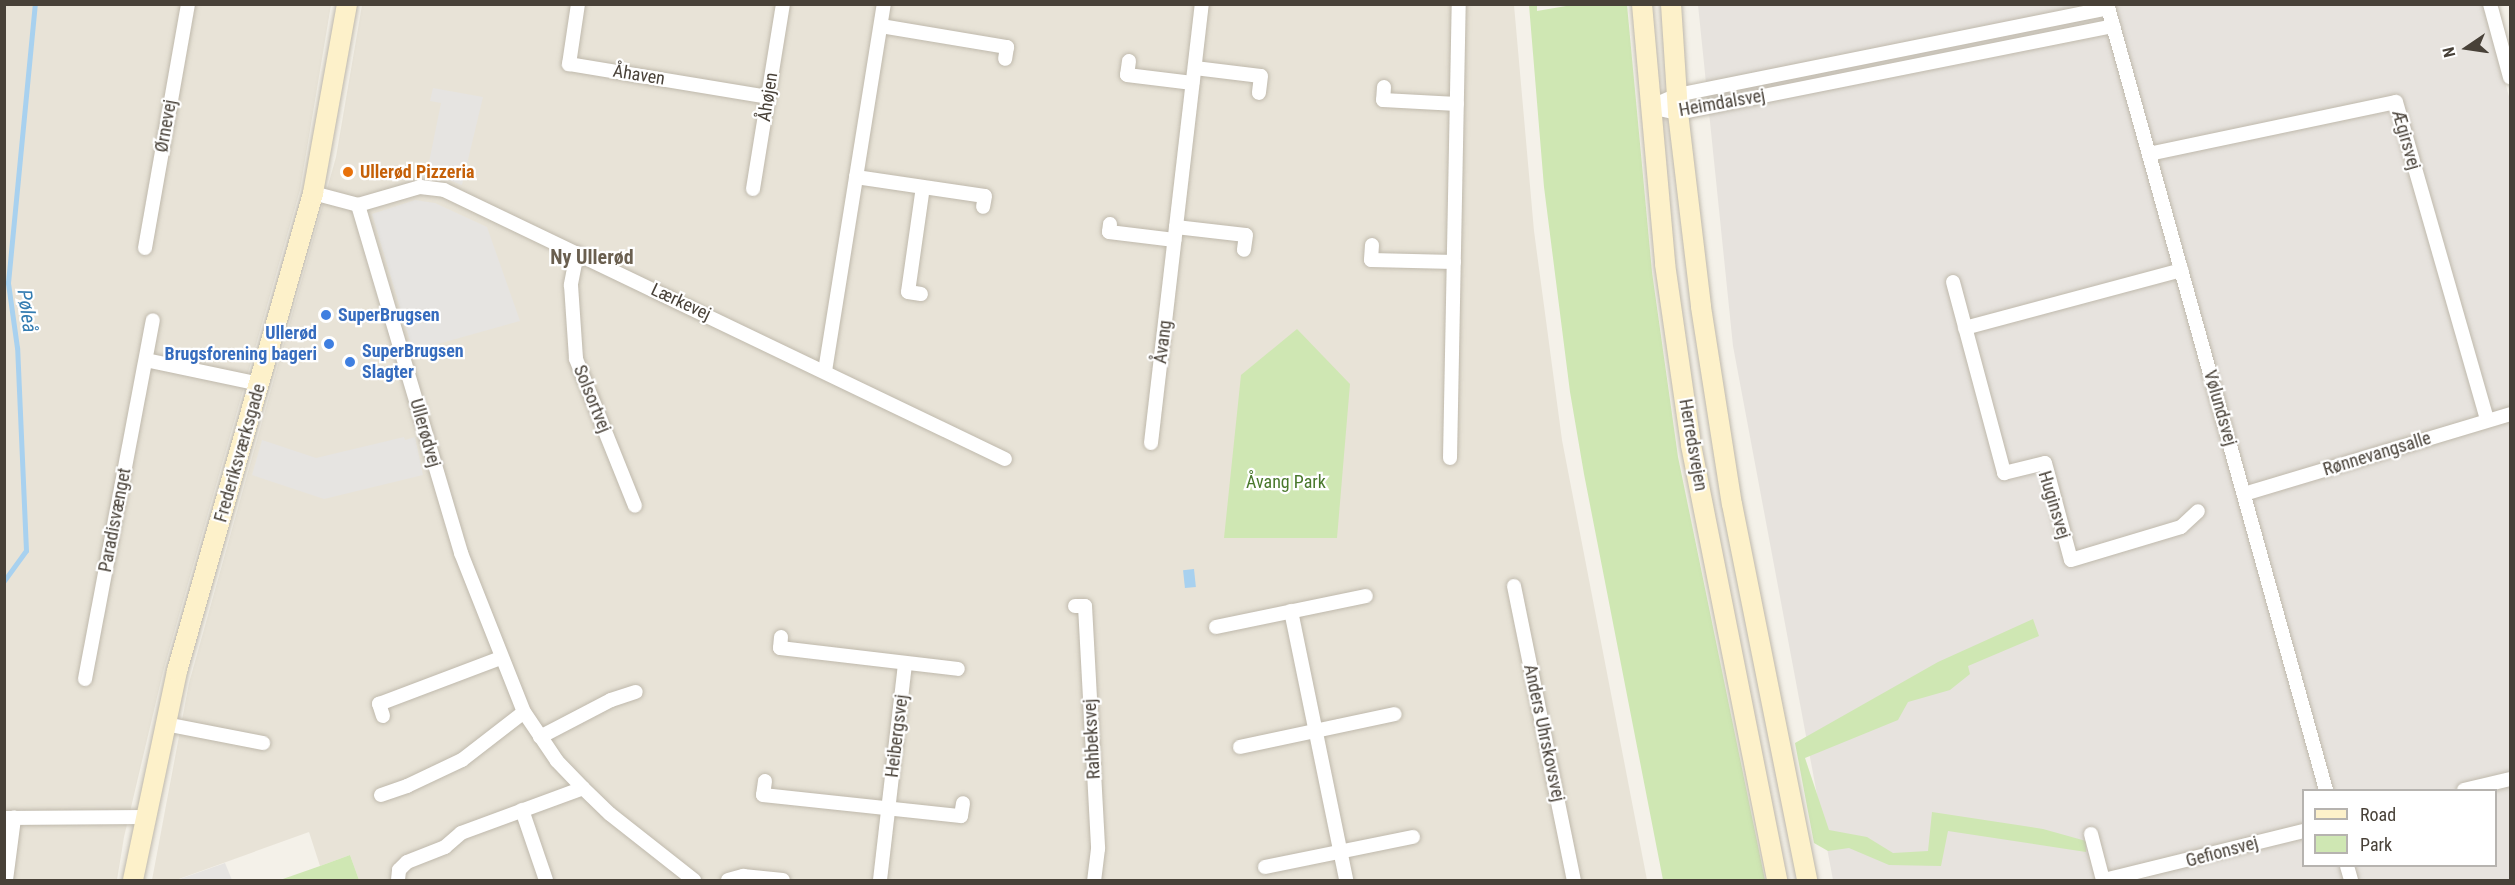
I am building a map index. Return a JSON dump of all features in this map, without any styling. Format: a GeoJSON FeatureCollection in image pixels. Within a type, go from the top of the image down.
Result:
{"type":"FeatureCollection","features":[{"type":"Feature","properties":{"kind":"street","name":"Ørnevej"},"geometry":{"type":"LineString","coordinates":[[145,248],[188,4]]}},
{"type":"Feature","properties":{"kind":"street","name":"Frederiksværksgade"},"geometry":{"type":"LineString","coordinates":[[133,880],[177,671],[314,194],[347,4]]}},
{"type":"Feature","properties":{"kind":"street","name":"Åhaven"},"geometry":{"type":"LineString","coordinates":[[578,4],[568,64],[768,97]]}},
{"type":"Feature","properties":{"kind":"street","name":"Åhøjen"},"geometry":{"type":"LineString","coordinates":[[753,189],[783,4]]}},
{"type":"Feature","properties":{"kind":"street"},"geometry":{"type":"LineString","coordinates":[[825,371],[884,4]]}},
{"type":"Feature","properties":{"kind":"street","name":"Åvang"},"geometry":{"type":"LineString","coordinates":[[1151,443],[1202,4]]}},
{"type":"Feature","properties":{"kind":"street"},"geometry":{"type":"LineString","coordinates":[[1450,458],[1459,4]]}},
{"type":"Feature","properties":{"kind":"street","name":"Herredsvejen"},"geometry":{"type":"LineString","coordinates":[[1642,4],[1665,264],[1691,445],[1777,880]]}},
{"type":"Feature","properties":{"kind":"street","name":"Herredsvejen"},"geometry":{"type":"LineString","coordinates":[[1671,4],[1678,104],[1701,307],[1732,504],[1807,880]]}},
{"type":"Feature","properties":{"kind":"street"},"geometry":{"type":"LineString","coordinates":[[2490,4],[2511,77]]}},
{"type":"Feature","properties":{"kind":"street","name":"Heimdalsvej"},"geometry":{"type":"LineString","coordinates":[[1678,104],[2107,6]]}},
{"type":"Feature","properties":{"kind":"street","name":"Vølundsvej"},"geometry":{"type":"LineString","coordinates":[[2107,6],[2326,789]]}},
{"type":"Feature","properties":{"kind":"street"},"geometry":{"type":"LineString","coordinates":[[881,26],[1007,47],[1005,59]]}},
{"type":"Feature","properties":{"kind":"street","name":"Heimdalsvej"},"geometry":{"type":"LineString","coordinates":[[1650,107],[1678,104],[2113,26]]}},
{"type":"Feature","properties":{"kind":"street"},"geometry":{"type":"LineString","coordinates":[[1129,61],[1127,75],[1261,76],[1259,93]]}},
{"type":"Feature","properties":{"kind":"street"},"geometry":{"type":"LineString","coordinates":[[1384,87],[1383,100],[1457,104]]}},
{"type":"Feature","properties":{"kind":"street","name":"Ægirsvej"},"geometry":{"type":"LineString","coordinates":[[2149,154],[2396,102],[2487,420]]}},
{"type":"Feature","properties":{"kind":"street"},"geometry":{"type":"LineString","coordinates":[[856,177],[985,196],[984,207]]}},
{"type":"Feature","properties":{"kind":"street","name":"Lærkevej"},"geometry":{"type":"LineString","coordinates":[[358,205],[420,187],[444,190],[1005,459]]}},
{"type":"Feature","properties":{"kind":"street"},"geometry":{"type":"LineString","coordinates":[[921,294],[908,292],[923,187]]}},
{"type":"Feature","properties":{"kind":"street"},"geometry":{"type":"LineString","coordinates":[[314,194],[358,205]]}},
{"type":"Feature","properties":{"kind":"street","name":"Ullerødvej"},"geometry":{"type":"LineString","coordinates":[[358,205],[461,553],[524,712],[557,761],[583,788],[610,814],[694,880]]}},
{"type":"Feature","properties":{"kind":"street"},"geometry":{"type":"LineString","coordinates":[[1110,224],[1109,232],[1246,235],[1244,250]]}},
{"type":"Feature","properties":{"kind":"street"},"geometry":{"type":"LineString","coordinates":[[1372,244],[1371,260],[1454,262]]}},
{"type":"Feature","properties":{"kind":"street","name":"Solsortvej"},"geometry":{"type":"LineString","coordinates":[[577,253],[571,285],[576,359],[635,506]]}},
{"type":"Feature","properties":{"kind":"street"},"geometry":{"type":"LineString","coordinates":[[1965,328],[2181,270]]}},
{"type":"Feature","properties":{"kind":"street","name":"Huginsvej"},"geometry":{"type":"LineString","coordinates":[[1953,282],[2004,473],[2045,464],[2071,560],[2181,526],[2198,512]]}},
{"type":"Feature","properties":{"kind":"street","name":"Paradisvænget"},"geometry":{"type":"LineString","coordinates":[[85,680],[153,320]]}},
{"type":"Feature","properties":{"kind":"street"},"geometry":{"type":"LineString","coordinates":[[146,360],[260,384]]}},
{"type":"Feature","properties":{"kind":"street","name":"Rønnevangsalle"},"geometry":{"type":"LineString","coordinates":[[2244,494],[2511,414]]}},
{"type":"Feature","properties":{"kind":"street","name":"Anders Uhrskovsvej"},"geometry":{"type":"LineString","coordinates":[[1514,586],[1575,880]]}},
{"type":"Feature","properties":{"kind":"street"},"geometry":{"type":"LineString","coordinates":[[1216,627],[1366,596]]}},
{"type":"Feature","properties":{"kind":"street","name":"Rahbeksvej"},"geometry":{"type":"LineString","coordinates":[[1075,606],[1085,606],[1098,849],[1094,880]]}},
{"type":"Feature","properties":{"kind":"street"},"geometry":{"type":"LineString","coordinates":[[1291,611],[1346,880]]}},
{"type":"Feature","properties":{"kind":"street"},"geometry":{"type":"LineString","coordinates":[[781,637],[780,648],[957,669]]}},
{"type":"Feature","properties":{"kind":"street"},"geometry":{"type":"LineString","coordinates":[[383,716],[379,704],[501,658]]}},
{"type":"Feature","properties":{"kind":"street","name":"Heibergsvej"},"geometry":{"type":"LineString","coordinates":[[880,880],[906,663]]}},
{"type":"Feature","properties":{"kind":"street"},"geometry":{"type":"LineString","coordinates":[[540,737],[611,700],[636,692]]}},
{"type":"Feature","properties":{"kind":"street"},"geometry":{"type":"LineString","coordinates":[[381,795],[407,786],[462,760],[524,712]]}},
{"type":"Feature","properties":{"kind":"street"},"geometry":{"type":"LineString","coordinates":[[1240,747],[1395,714]]}},
{"type":"Feature","properties":{"kind":"street"},"geometry":{"type":"LineString","coordinates":[[165,724],[263,743]]}},
{"type":"Feature","properties":{"kind":"street"},"geometry":{"type":"LineString","coordinates":[[2468,789],[2511,779]]}},
{"type":"Feature","properties":{"kind":"street"},"geometry":{"type":"LineString","coordinates":[[765,781],[763,795],[961,816],[963,803]]}},
{"type":"Feature","properties":{"kind":"street"},"geometry":{"type":"LineString","coordinates":[[398,880],[399,870],[407,862],[445,847],[461,833],[583,788]]}},
{"type":"Feature","properties":{"kind":"street"},"geometry":{"type":"LineString","coordinates":[[522,810],[546,880]]}},
{"type":"Feature","properties":{"kind":"street"},"geometry":{"type":"LineString","coordinates":[[6,880],[9,818],[145,817]]}},
{"type":"Feature","properties":{"kind":"street","name":"Gefionsvej"},"geometry":{"type":"LineString","coordinates":[[2091,834],[2103,880],[2302,831]]}},
{"type":"Feature","properties":{"kind":"street"},"geometry":{"type":"LineString","coordinates":[[1265,867],[1413,837]]}},
{"type":"Feature","properties":{"kind":"street"},"geometry":{"type":"LineString","coordinates":[[728,880],[743,876],[783,880]]}},
{"type":"Feature","properties":{"kind":"shaded area"},"geometry":{"type":"Polygon","coordinates":[[[5,5],[331,5],[300,190],[164,668],[124,837],[117,880],[5,880],[5,5]]]}},
{"type":"Feature","properties":{"kind":"shaded area"},"geometry":{"type":"Polygon","coordinates":[[[362,5],[1514,5],[1534,231],[1562,440],[1647,880],[359,880],[350,855],[320,866],[309,832],[176,880],[152,880],[189,683],[336,157],[362,5]]]}},
{"type":"Feature","properties":{"kind":"shaded area"},"geometry":{"type":"Polygon","coordinates":[[[1698,5],[2483,5],[2510,100],[2510,880],[1833,880],[1733,346],[1698,5]]]}},
{"type":"Feature","properties":{"kind":"shaded area"},"geometry":{"type":"Polygon","coordinates":[[[433,88],[483,97],[462,185],[427,172],[441,103],[430,101],[433,88]]]}},
{"type":"Feature","properties":{"kind":"shaded area"},"geometry":{"type":"Polygon","coordinates":[[[415,200],[435,203],[487,227],[520,321],[413,351],[372,214],[415,200]]]}},
{"type":"Feature","properties":{"kind":"shaded area"},"geometry":{"type":"Polygon","coordinates":[[[404,437],[405,440],[415,437],[423,475],[324,499],[252,475],[262,440],[316,458],[404,437]]]}},
{"type":"Feature","properties":{"kind":"shaded area"},"geometry":{"type":"Polygon","coordinates":[[[225,863],[232,880],[177,880],[225,863]]]}},
{"type":"Feature","properties":{"kind":"green space"},"geometry":{"type":"Polygon","coordinates":[[[1529,5],[1537,5],[1537,11],[1572,5],[1627,5],[1652,272],[1678,457],[1765,880],[1663,880],[1570,392],[1544,187],[1529,5]]]}},
{"type":"Feature","properties":{"kind":"green space","name":"Åvang Park"},"geometry":{"type":"Polygon","coordinates":[[[1297,329],[1350,384],[1337,538],[1224,538],[1241,375],[1297,329]]]}},
{"type":"Feature","properties":{"kind":"green space"},"geometry":{"type":"Polygon","coordinates":[[[2033,619],[2039,636],[1968,666],[1970,674],[1950,690],[1908,702],[1898,720],[1805,758],[1829,830],[1867,837],[1893,853],[1928,851],[1932,812],[2043,829],[2086,841],[2086,852],[1948,831],[1941,866],[1889,865],[1849,848],[1828,851],[1814,843],[1795,743],[1938,662],[2033,619]]]}},
{"type":"Feature","properties":{"kind":"green space"},"geometry":{"type":"Polygon","coordinates":[[[350,855],[359,880],[280,880],[320,866],[350,855]]]}},
{"type":"Feature","properties":{"kind":"water"},"geometry":{"type":"Polygon","coordinates":[[[1194,569],[1196,587],[1185,588],[1183,570],[1194,569]]]}},
{"type":"Feature","properties":{"kind":"waterway","name":"Pøleå"},"geometry":{"type":"LineString","coordinates":[[4,581],[26,551],[17,348],[8,283],[35,4]]}},
{"type":"Feature","properties":{"kind":"place","name":"Ullerød Pizzeria"},"geometry":{"type":"Point","coordinates":[348,172]}},
{"type":"Feature","properties":{"kind":"place","name":"SuperBrugsen"},"geometry":{"type":"Point","coordinates":[326,315]}},
{"type":"Feature","properties":{"kind":"place","name":"Ullerød Brugsforening bageri"},"geometry":{"type":"Point","coordinates":[329,344]}},
{"type":"Feature","properties":{"kind":"place","name":"SuperBrugsen Slagter"},"geometry":{"type":"Point","coordinates":[350,362]}},
{"type":"Feature","properties":{"kind":"district","name":"Ny Ullerød"},"geometry":{"type":"Point","coordinates":[592,257]}}]}
